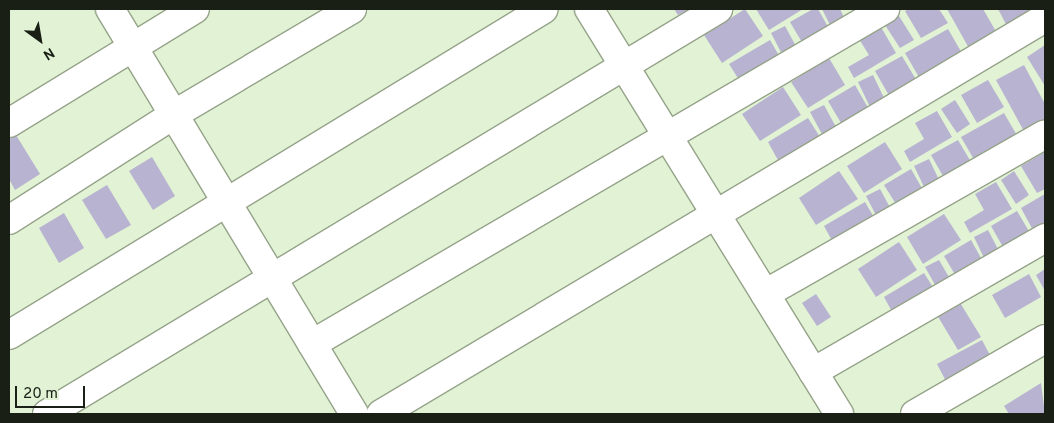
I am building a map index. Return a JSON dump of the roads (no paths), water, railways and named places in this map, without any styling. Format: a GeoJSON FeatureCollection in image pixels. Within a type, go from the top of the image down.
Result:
{"type":"FeatureCollection","features":[{"type":"Feature","properties":{"kind":"street"},"geometry":{"type":"LineString","coordinates":[[110,9],[225,205],[272,278],[354,414]]}},
{"type":"Feature","properties":{"kind":"street"},"geometry":{"type":"LineString","coordinates":[[9,124],[195,9]]}},
{"type":"Feature","properties":{"kind":"street"},"geometry":{"type":"LineString","coordinates":[[9,220],[173,115],[352,9]]}},
{"type":"Feature","properties":{"kind":"street"},"geometry":{"type":"LineString","coordinates":[[9,335],[544,9]]}},
{"type":"Feature","properties":{"kind":"street"},"geometry":{"type":"LineString","coordinates":[[589,9],[839,414]]}},
{"type":"Feature","properties":{"kind":"street"},"geometry":{"type":"LineString","coordinates":[[47,414],[718,9]]}},
{"type":"Feature","properties":{"kind":"street"},"geometry":{"type":"LineString","coordinates":[[312,344],[884,9]]}},
{"type":"Feature","properties":{"kind":"street"},"geometry":{"type":"LineString","coordinates":[[381,414],[1045,18]]}},
{"type":"Feature","properties":{"kind":"street"},"geometry":{"type":"LineString","coordinates":[[765,294],[1045,134]]}},
{"type":"Feature","properties":{"kind":"street"},"geometry":{"type":"LineString","coordinates":[[813,372],[1045,238]]}},
{"type":"Feature","properties":{"kind":"street"},"geometry":{"type":"LineString","coordinates":[[915,414],[1045,339]]}}]}
